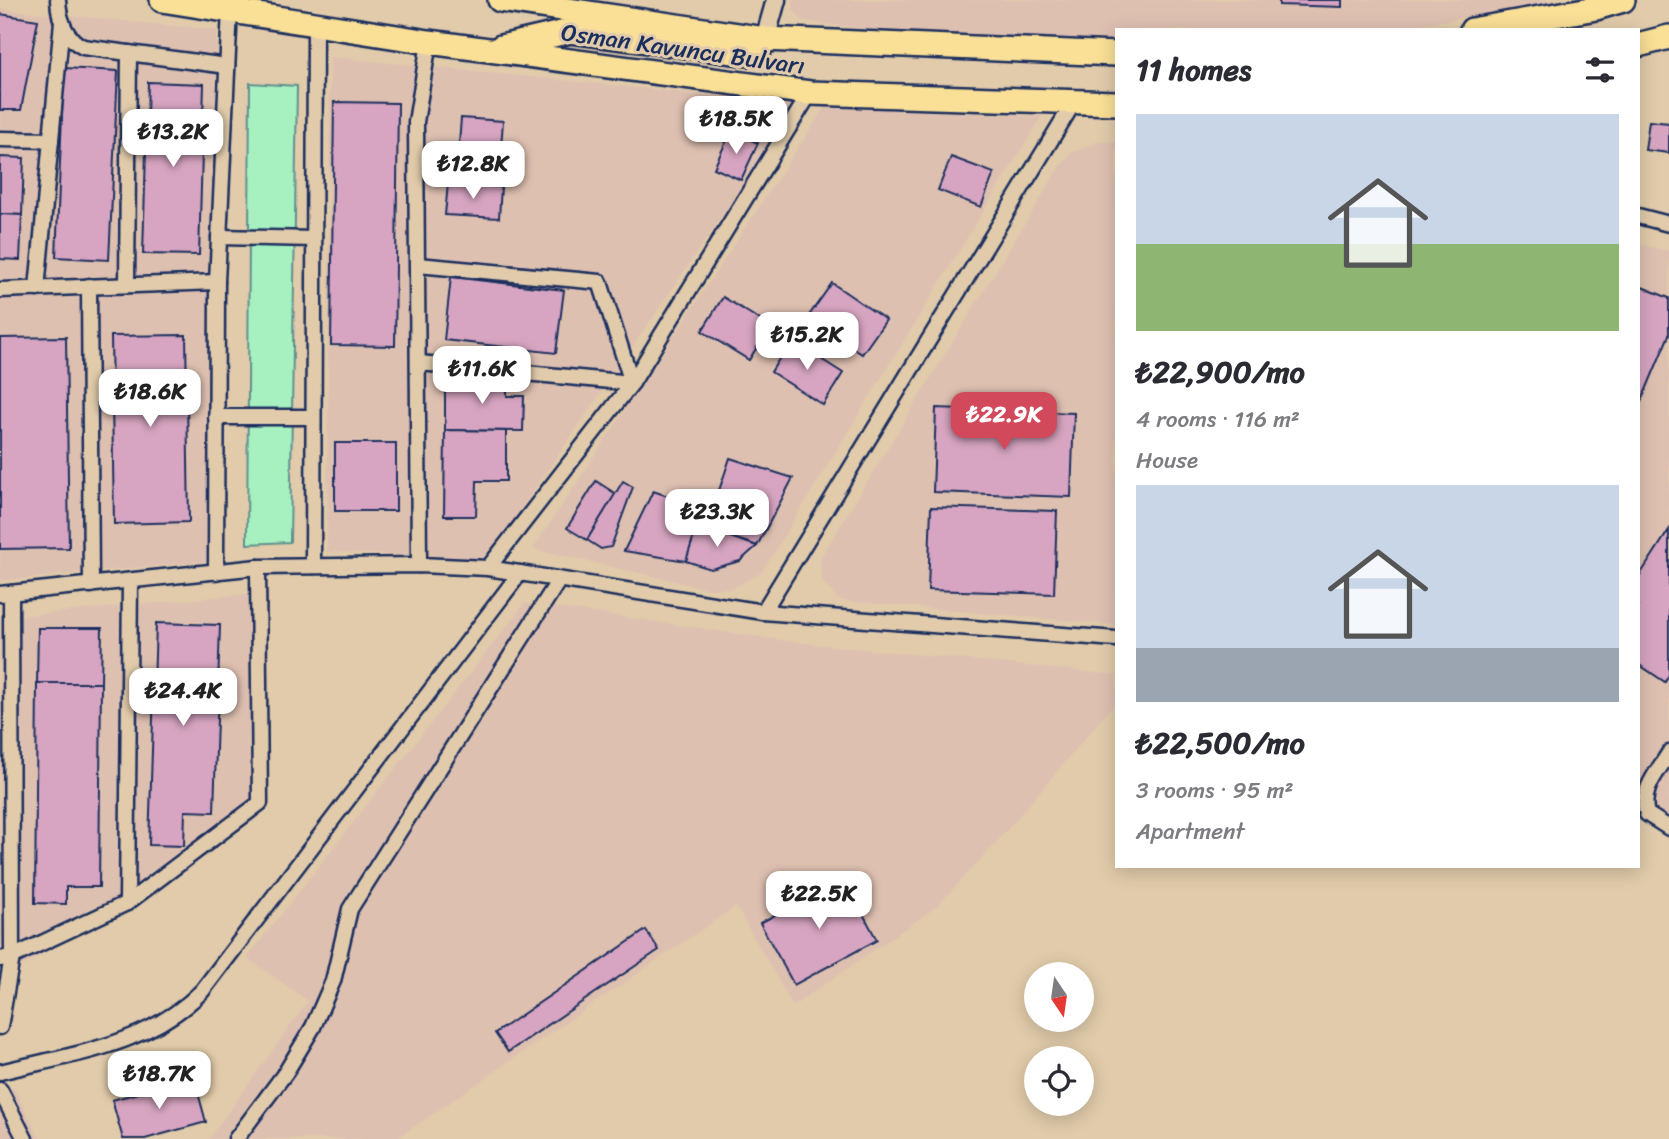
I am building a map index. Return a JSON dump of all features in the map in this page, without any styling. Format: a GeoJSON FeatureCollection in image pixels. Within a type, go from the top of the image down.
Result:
{"type":"FeatureCollection","features":[{"type":"Feature","properties":{"kind":"highway","name":"Osman Kavuncu Bulvarı"},"geometry":{"type":"LineString","coordinates":[[162,0],[429,42],[810,93],[1115,103]]}},
{"type":"Feature","properties":{"kind":"highway","name":"Osman Kavuncu Bulvarı"},"geometry":{"type":"LineString","coordinates":[[500,0],[610,8],[765,39],[1115,54]]}},
{"type":"Feature","properties":{"kind":"highway"},"geometry":{"type":"LineString","coordinates":[[1483,28],[1596,8],[1623,0]]}},
{"type":"Feature","properties":{"kind":"highway"},"geometry":{"type":"LineString","coordinates":[[488,50],[570,31],[750,54],[759,50],[765,39]]}},
{"type":"Feature","properties":{"kind":"highway"},"geometry":{"type":"LineString","coordinates":[[1640,44],[1669,37]]}},
{"type":"Feature","properties":{"kind":"street"},"geometry":{"type":"LineString","coordinates":[[37,289],[62,22],[58,0]]}},
{"type":"Feature","properties":{"kind":"street"},"geometry":{"type":"LineString","coordinates":[[765,39],[776,0]]}},
{"type":"Feature","properties":{"kind":"street"},"geometry":{"type":"LineString","coordinates":[[216,572],[217,282],[230,9]]}},
{"type":"Feature","properties":{"kind":"street"},"geometry":{"type":"LineString","coordinates":[[62,22],[70,38],[83,47],[227,66]]}},
{"type":"Feature","properties":{"kind":"street"},"geometry":{"type":"LineString","coordinates":[[313,566],[315,24]]}},
{"type":"Feature","properties":{"kind":"street"},"geometry":{"type":"LineString","coordinates":[[419,565],[416,122],[429,42]]}},
{"type":"Feature","properties":{"kind":"street"},"geometry":{"type":"LineString","coordinates":[[127,285],[129,53]]}},
{"type":"Feature","properties":{"kind":"street"},"geometry":{"type":"LineString","coordinates":[[488,568],[632,383],[810,93]]}},
{"type":"Feature","properties":{"kind":"street"},"geometry":{"type":"LineString","coordinates":[[762,612],[1074,102]]}},
{"type":"Feature","properties":{"kind":"street"},"geometry":{"type":"LineString","coordinates":[[0,139],[51,139]]}},
{"type":"Feature","properties":{"kind":"street"},"geometry":{"type":"LineString","coordinates":[[1640,217],[1669,224]]}},
{"type":"Feature","properties":{"kind":"street"},"geometry":{"type":"LineString","coordinates":[[219,237],[314,239]]}},
{"type":"Feature","properties":{"kind":"street"},"geometry":{"type":"LineString","coordinates":[[418,265],[600,282],[632,383]]}},
{"type":"Feature","properties":{"kind":"street"},"geometry":{"type":"LineString","coordinates":[[0,290],[217,282]]}},
{"type":"Feature","properties":{"kind":"street"},"geometry":{"type":"LineString","coordinates":[[89,286],[91,585]]}},
{"type":"Feature","properties":{"kind":"street"},"geometry":{"type":"LineString","coordinates":[[419,363],[632,383]]}},
{"type":"Feature","properties":{"kind":"street"},"geometry":{"type":"LineString","coordinates":[[216,417],[313,417]]}},
{"type":"Feature","properties":{"kind":"street"},"geometry":{"type":"LineString","coordinates":[[0,1027],[6,958],[6,594],[258,567],[419,565],[488,568],[762,612],[1115,639]]}},
{"type":"Feature","properties":{"kind":"street"},"geometry":{"type":"LineString","coordinates":[[6,958],[127,903],[260,803],[258,567]]}},
{"type":"Feature","properties":{"kind":"street"},"geometry":{"type":"LineString","coordinates":[[0,1072],[134,1037],[163,1023],[190,1003],[219,970],[520,573]]}},
{"type":"Feature","properties":{"kind":"street"},"geometry":{"type":"LineString","coordinates":[[236,1139],[286,1072],[313,1027],[340,958],[350,909],[559,580]]}},
{"type":"Feature","properties":{"kind":"street"},"geometry":{"type":"LineString","coordinates":[[127,903],[130,581]]}},
{"type":"Feature","properties":{"kind":"street"},"geometry":{"type":"LineString","coordinates":[[1669,753],[1646,790],[1644,802],[1647,814],[1669,828]]}},
{"type":"Feature","properties":{"kind":"street"},"geometry":{"type":"LineString","coordinates":[[0,1090],[24,1139]]}},
{"type":"Feature","properties":{"kind":"shaded area"},"geometry":{"type":"Polygon","coordinates":[[[792,0],[1564,0],[1394,28],[1115,28],[1115,41],[877,31],[803,21],[794,11],[792,0]]]}},
{"type":"Feature","properties":{"kind":"shaded area"},"geometry":{"type":"Polygon","coordinates":[[[0,9],[217,30],[209,561],[0,581],[0,9]]]}},
{"type":"Feature","properties":{"kind":"shaded area"},"geometry":{"type":"Polygon","coordinates":[[[330,57],[799,104],[487,559],[327,552],[330,57]]]}},
{"type":"Feature","properties":{"kind":"shaded area"},"geometry":{"type":"Polygon","coordinates":[[[825,107],[1042,116],[759,574],[732,588],[710,589],[533,549],[825,107]]]}},
{"type":"Feature","properties":{"kind":"shaded area"},"geometry":{"type":"Polygon","coordinates":[[[1097,142],[1115,142],[1115,625],[844,601],[837,598],[822,581],[820,559],[1060,166],[1072,153],[1097,142]]]}},
{"type":"Feature","properties":{"kind":"shaded area"},"geometry":{"type":"Polygon","coordinates":[[[1640,244],[1669,251],[1669,817],[1640,798],[1640,244]]]}},
{"type":"Feature","properties":{"kind":"shaded area"},"geometry":{"type":"Polygon","coordinates":[[[269,592],[255,820],[25,965],[0,967],[0,618],[269,592]]]}},
{"type":"Feature","properties":{"kind":"shaded area"},"geometry":{"type":"Polygon","coordinates":[[[525,603],[794,642],[1115,675],[1115,703],[995,844],[936,907],[793,1006],[736,906],[396,1139],[209,1139],[308,1001],[247,958],[525,603]]]}},
{"type":"Feature","properties":{"kind":"shaded area"},"geometry":{"type":"Polygon","coordinates":[[[14,1088],[40,1139],[0,1139],[0,1091],[14,1088]]]}},
{"type":"Feature","properties":{"kind":"green space"},"geometry":{"type":"Polygon","coordinates":[[[250,83],[297,86],[290,542],[247,544],[250,83]]]}},
{"type":"Feature","properties":{"kind":"building"},"geometry":{"type":"Polygon","coordinates":[[[1279,0],[1342,0],[1342,7],[1279,5],[1279,0]]]}},
{"type":"Feature","properties":{"kind":"building"},"geometry":{"type":"Polygon","coordinates":[[[0,14],[38,20],[21,110],[0,110],[0,14]]]}},
{"type":"Feature","properties":{"kind":"building"},"geometry":{"type":"Polygon","coordinates":[[[64,68],[118,71],[109,260],[56,257],[64,68]]]}},
{"type":"Feature","properties":{"kind":"building"},"geometry":{"type":"Polygon","coordinates":[[[148,82],[204,84],[199,255],[143,254],[148,82]]]}},
{"type":"Feature","properties":{"kind":"building"},"geometry":{"type":"Polygon","coordinates":[[[334,102],[398,103],[395,346],[331,345],[334,102]]]}},
{"type":"Feature","properties":{"kind":"building"},"geometry":{"type":"Polygon","coordinates":[[[461,118],[503,121],[498,187],[456,184],[461,118]]]}},
{"type":"Feature","properties":{"kind":"building"},"geometry":{"type":"Polygon","coordinates":[[[1649,121],[1669,123],[1669,153],[1645,150],[1649,121]]]}},
{"type":"Feature","properties":{"kind":"building"},"geometry":{"type":"Polygon","coordinates":[[[731,131],[758,143],[741,180],[714,168],[731,131]]]}},
{"type":"Feature","properties":{"kind":"building"},"geometry":{"type":"Polygon","coordinates":[[[0,157],[24,158],[22,215],[0,214],[0,157]]]}},
{"type":"Feature","properties":{"kind":"building"},"geometry":{"type":"Polygon","coordinates":[[[951,157],[994,173],[981,207],[938,190],[951,157]]]}},
{"type":"Feature","properties":{"kind":"building"},"geometry":{"type":"Polygon","coordinates":[[[448,183],[501,187],[499,218],[445,215],[448,183]]]}},
{"type":"Feature","properties":{"kind":"building"},"geometry":{"type":"Polygon","coordinates":[[[0,214],[22,215],[20,260],[0,259],[0,214]]]}},
{"type":"Feature","properties":{"kind":"building"},"geometry":{"type":"Polygon","coordinates":[[[451,277],[564,290],[556,353],[444,340],[451,277]]]}},
{"type":"Feature","properties":{"kind":"building"},"geometry":{"type":"Polygon","coordinates":[[[832,283],[886,320],[862,354],[808,317],[832,283]]]}},
{"type":"Feature","properties":{"kind":"building"},"geometry":{"type":"Polygon","coordinates":[[[1642,287],[1669,298],[1669,335],[1640,404],[1642,287]]]}},
{"type":"Feature","properties":{"kind":"building"},"geometry":{"type":"Polygon","coordinates":[[[723,297],[770,326],[749,360],[702,331],[723,297]]]}},
{"type":"Feature","properties":{"kind":"building"},"geometry":{"type":"Polygon","coordinates":[[[186,335],[189,522],[114,524],[111,336],[186,335]]]}},
{"type":"Feature","properties":{"kind":"building"},"geometry":{"type":"Polygon","coordinates":[[[66,337],[69,548],[0,549],[0,338],[66,337]]]}},
{"type":"Feature","properties":{"kind":"building"},"geometry":{"type":"Polygon","coordinates":[[[791,340],[843,373],[823,405],[771,372],[791,340]]]}},
{"type":"Feature","properties":{"kind":"building"},"geometry":{"type":"Polygon","coordinates":[[[445,379],[507,380],[507,396],[524,396],[523,431],[445,430],[445,379]]]}},
{"type":"Feature","properties":{"kind":"building"},"geometry":{"type":"Polygon","coordinates":[[[936,408],[1074,413],[1071,497],[933,492],[936,408]]]}},
{"type":"Feature","properties":{"kind":"building"},"geometry":{"type":"Polygon","coordinates":[[[445,430],[506,431],[506,481],[477,481],[476,516],[444,516],[445,430]]]}},
{"type":"Feature","properties":{"kind":"building"},"geometry":{"type":"Polygon","coordinates":[[[335,443],[396,443],[396,511],[335,511],[335,443]]]}},
{"type":"Feature","properties":{"kind":"building"},"geometry":{"type":"Polygon","coordinates":[[[730,458],[793,478],[757,546],[706,529],[730,458]]]}},
{"type":"Feature","properties":{"kind":"building"},"geometry":{"type":"Polygon","coordinates":[[[596,481],[616,494],[587,540],[567,528],[596,481]]]}},
{"type":"Feature","properties":{"kind":"building"},"geometry":{"type":"Polygon","coordinates":[[[623,481],[633,487],[611,547],[601,549],[587,540],[623,481]]]}},
{"type":"Feature","properties":{"kind":"building"},"geometry":{"type":"Polygon","coordinates":[[[653,491],[703,508],[686,561],[624,551],[653,491]]]}},
{"type":"Feature","properties":{"kind":"building"},"geometry":{"type":"Polygon","coordinates":[[[931,507],[1057,511],[1054,594],[928,590],[931,507]]]}},
{"type":"Feature","properties":{"kind":"building"},"geometry":{"type":"Polygon","coordinates":[[[697,527],[757,546],[740,561],[711,569],[686,561],[697,527]]]}},
{"type":"Feature","properties":{"kind":"building"},"geometry":{"type":"Polygon","coordinates":[[[1669,530],[1669,675],[1665,682],[1640,665],[1640,575],[1669,530]]]}},
{"type":"Feature","properties":{"kind":"building"},"geometry":{"type":"Polygon","coordinates":[[[156,623],[220,625],[214,812],[185,811],[184,846],[149,845],[156,623]]]}},
{"type":"Feature","properties":{"kind":"building"},"geometry":{"type":"Polygon","coordinates":[[[38,628],[102,628],[101,683],[37,683],[38,628]]]}},
{"type":"Feature","properties":{"kind":"building"},"geometry":{"type":"Polygon","coordinates":[[[37,683],[101,683],[99,887],[66,887],[66,904],[35,903],[37,683]]]}},
{"type":"Feature","properties":{"kind":"building"},"geometry":{"type":"Polygon","coordinates":[[[844,878],[877,940],[794,985],[760,923],[844,878]]]}},
{"type":"Feature","properties":{"kind":"building"},"geometry":{"type":"Polygon","coordinates":[[[646,930],[659,950],[508,1052],[495,1033],[646,930]]]}},
{"type":"Feature","properties":{"kind":"building"},"geometry":{"type":"Polygon","coordinates":[[[194,1078],[206,1122],[145,1139],[123,1139],[112,1100],[194,1078]]]}}]}
